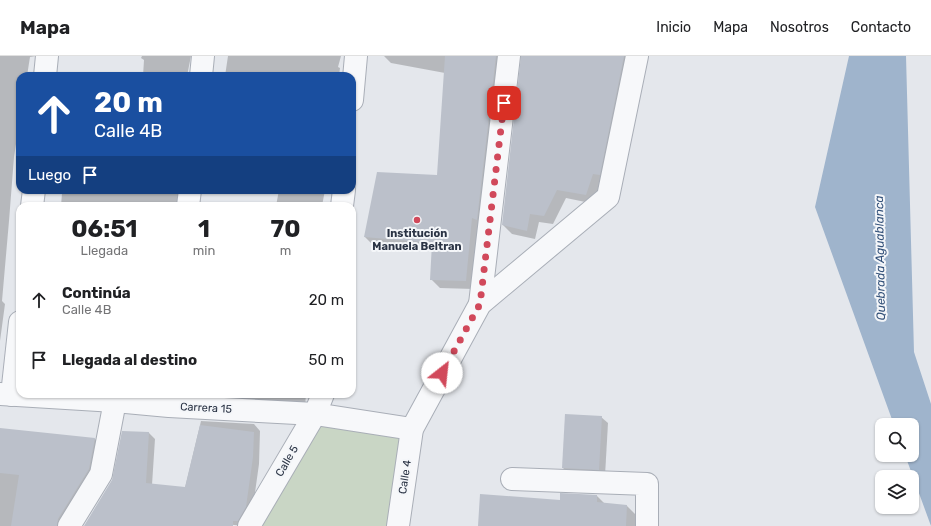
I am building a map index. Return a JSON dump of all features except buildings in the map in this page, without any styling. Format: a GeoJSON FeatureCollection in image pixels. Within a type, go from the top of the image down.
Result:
{"type":"FeatureCollection","features":[{"type":"Feature","properties":{"kind":"street"},"geometry":{"type":"LineString","coordinates":[[46,72],[48,56]]}},
{"type":"Feature","properties":{"kind":"street"},"geometry":{"type":"LineString","coordinates":[[201,72],[202,56]]}},
{"type":"Feature","properties":{"kind":"street"},"geometry":{"type":"LineString","coordinates":[[355,72],[356,56]]}},
{"type":"Feature","properties":{"kind":"street"},"geometry":{"type":"LineString","coordinates":[[480,304],[509,56]]}},
{"type":"Feature","properties":{"kind":"street"},"geometry":{"type":"LineString","coordinates":[[412,429],[480,304],[608,197],[637,56]]}},
{"type":"Feature","properties":{"kind":"street"},"geometry":{"type":"LineString","coordinates":[[6,394],[16,343]]}},
{"type":"Feature","properties":{"kind":"street","name":"Carrera 15"},"geometry":{"type":"LineString","coordinates":[[6,394],[16,395]]}},
{"type":"Feature","properties":{"kind":"street","name":"Carrera 15"},"geometry":{"type":"LineString","coordinates":[[68,398],[115,401],[169,400],[315,414],[412,429]]}},
{"type":"Feature","properties":{"kind":"street","name":"Calle 5"},"geometry":{"type":"LineString","coordinates":[[249,526],[315,414],[321,398]]}},
{"type":"Feature","properties":{"kind":"street"},"geometry":{"type":"LineString","coordinates":[[69,526],[101,474],[115,401]]}},
{"type":"Feature","properties":{"kind":"street","name":"Calle 4"},"geometry":{"type":"LineString","coordinates":[[398,526],[412,429]]}},
{"type":"Feature","properties":{"kind":"street"},"geometry":{"type":"LineString","coordinates":[[512,479],[647,484],[647,526]]}},
{"type":"Feature","properties":{"kind":"green space"},"geometry":{"type":"Polygon","coordinates":[[[316,423],[410,430],[397,526],[258,526],[316,423]]]}},
{"type":"Feature","properties":{"kind":"water","name":"Quebrada Aguablanca"},"geometry":{"type":"Polygon","coordinates":[[[849,56],[906,56],[914,352],[931,404],[931,526],[919,493],[919,470],[910,470],[908,462],[919,462],[919,418],[891,418],[815,207],[849,56]]]}},
{"type":"Feature","properties":{"kind":"place","name":"Institución Manuela Beltran"},"geometry":{"type":"Point","coordinates":[417,220]}},
{"type":"Feature","properties":{"kind":"route"},"geometry":{"type":"LineString","coordinates":[[442,373],[480,304],[504,103]]}}]}
